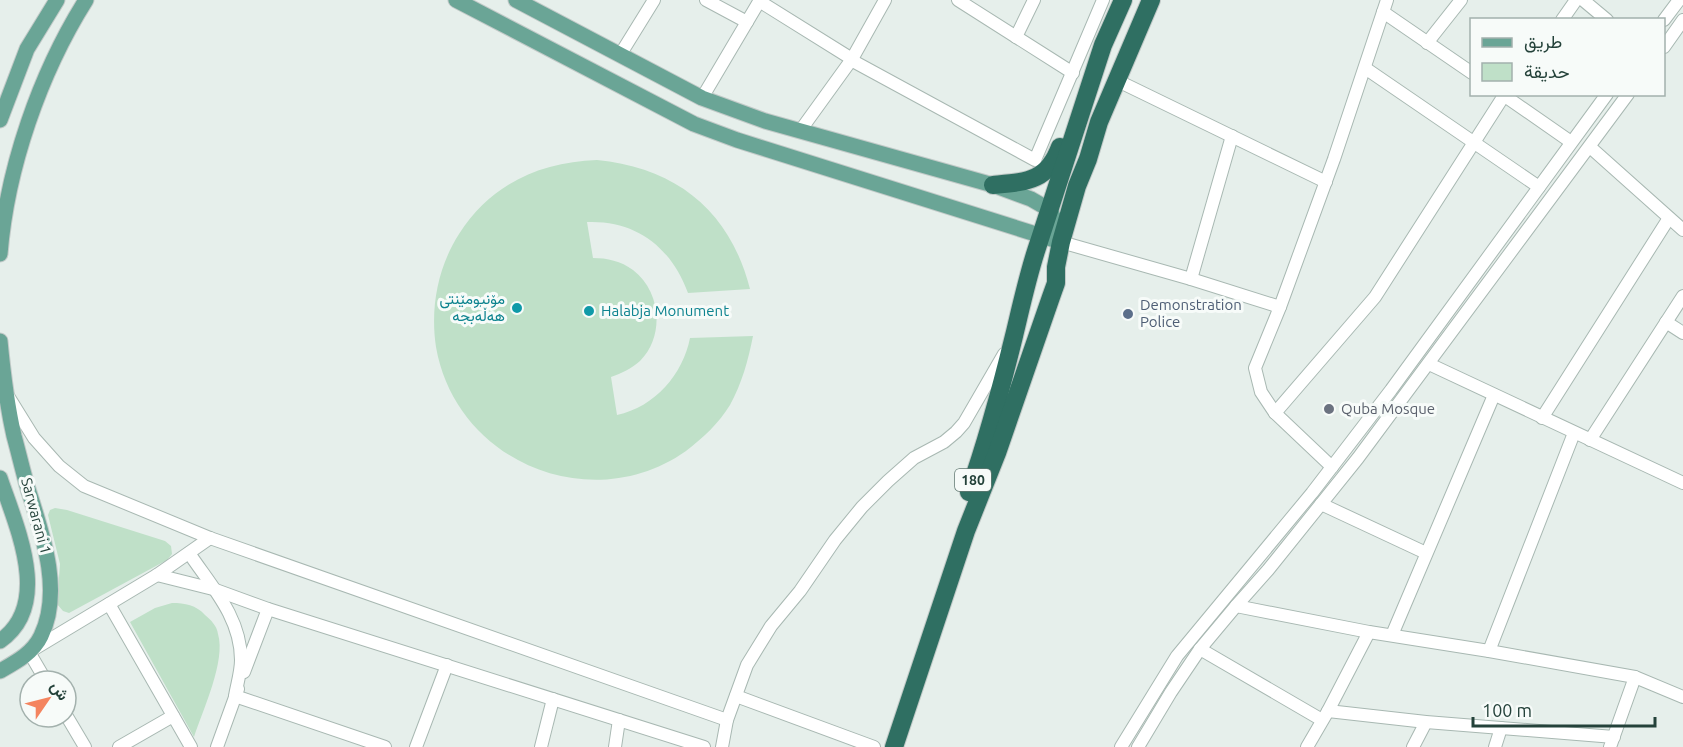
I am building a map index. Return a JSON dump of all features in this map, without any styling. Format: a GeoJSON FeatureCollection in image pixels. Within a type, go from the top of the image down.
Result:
{"type":"FeatureCollection","features":[{"type":"Feature","properties":{"kind":"highway","name":"180"},"geometry":{"type":"LineString","coordinates":[[887,743],[954,533],[987,439],[1014,338],[1026,281],[1103,45],[1123,0]]}},
{"type":"Feature","properties":{"kind":"highway","name":"180"},"geometry":{"type":"LineString","coordinates":[[887,743],[997,453],[1056,283],[1056,267],[1066,243],[1077,186],[1099,122],[1151,0]]}},
{"type":"Feature","properties":{"kind":"highway"},"geometry":{"type":"LineString","coordinates":[[993,185],[1030,180],[1051,166],[1082,92],[1096,66]]}},
{"type":"Feature","properties":{"kind":"main road"},"geometry":{"type":"LineString","coordinates":[[0,120],[27,49],[57,0]]}},
{"type":"Feature","properties":{"kind":"main road"},"geometry":{"type":"LineString","coordinates":[[0,254],[2,215],[40,89],[55,55],[86,0]]}},
{"type":"Feature","properties":{"kind":"main road"},"geometry":{"type":"LineString","coordinates":[[456,0],[694,123],[716,132],[1066,243]]}},
{"type":"Feature","properties":{"kind":"main road"},"geometry":{"type":"LineString","coordinates":[[516,0],[702,98],[765,121],[993,185],[1031,199],[1050,210],[1066,243]]}},
{"type":"Feature","properties":{"kind":"main road"},"geometry":{"type":"LineString","coordinates":[[571,59],[585,36]]}},
{"type":"Feature","properties":{"kind":"main road","name":"Sarwarani 1"},"geometry":{"type":"LineString","coordinates":[[0,341],[6,393],[50,574],[50,598],[46,623],[38,641],[29,652],[0,671]]}},
{"type":"Feature","properties":{"kind":"main road"},"geometry":{"type":"LineString","coordinates":[[0,478],[20,541],[28,579],[21,619],[9,635],[0,641]]}},
{"type":"Feature","properties":{"kind":"street"},"geometry":{"type":"LineString","coordinates":[[620,55],[654,0]]}},
{"type":"Feature","properties":{"kind":"street"},"geometry":{"type":"LineString","coordinates":[[706,0],[747,22]]}},
{"type":"Feature","properties":{"kind":"street"},"geometry":{"type":"LineString","coordinates":[[800,131],[851,59],[885,0]]}},
{"type":"Feature","properties":{"kind":"street"},"geometry":{"type":"LineString","coordinates":[[958,0],[1073,73]]}},
{"type":"Feature","properties":{"kind":"street"},"geometry":{"type":"LineString","coordinates":[[1016,37],[1034,0]]}},
{"type":"Feature","properties":{"kind":"street"},"geometry":{"type":"LineString","coordinates":[[702,98],[760,1],[851,59],[1035,160],[1103,0]]}},
{"type":"Feature","properties":{"kind":"street"},"geometry":{"type":"LineString","coordinates":[[1427,43],[1461,0]]}},
{"type":"Feature","properties":{"kind":"street"},"geometry":{"type":"LineString","coordinates":[[1563,18],[1576,0]]}},
{"type":"Feature","properties":{"kind":"street"},"geometry":{"type":"LineString","coordinates":[[1583,0],[1605,18]]}},
{"type":"Feature","properties":{"kind":"street"},"geometry":{"type":"LineString","coordinates":[[1665,19],[1679,0]]}},
{"type":"Feature","properties":{"kind":"street"},"geometry":{"type":"LineString","coordinates":[[1332,467],[1275,413],[1261,392],[1255,368],[1326,182],[1385,6],[1427,43],[1470,72]]}},
{"type":"Feature","properties":{"kind":"street"},"geometry":{"type":"LineString","coordinates":[[1665,46],[1683,20]]}},
{"type":"Feature","properties":{"kind":"street"},"geometry":{"type":"LineString","coordinates":[[1365,68],[1539,187]]}},
{"type":"Feature","properties":{"kind":"street"},"geometry":{"type":"LineString","coordinates":[[1116,80],[1326,182]]}},
{"type":"Feature","properties":{"kind":"street"},"geometry":{"type":"LineString","coordinates":[[1275,413],[1375,297],[1503,96]]}},
{"type":"Feature","properties":{"kind":"street"},"geometry":{"type":"LineString","coordinates":[[1505,96],[1571,142]]}},
{"type":"Feature","properties":{"kind":"street"},"geometry":{"type":"LineString","coordinates":[[1121,747],[1177,656],[1332,467],[1391,390],[1606,96]]}},
{"type":"Feature","properties":{"kind":"street"},"geometry":{"type":"LineString","coordinates":[[1138,747],[1200,649],[1268,570],[1429,364],[1627,96]]}},
{"type":"Feature","properties":{"kind":"street"},"geometry":{"type":"LineString","coordinates":[[1191,279],[1232,136]]}},
{"type":"Feature","properties":{"kind":"street"},"geometry":{"type":"LineString","coordinates":[[1590,147],[1683,230]]}},
{"type":"Feature","properties":{"kind":"street"},"geometry":{"type":"LineString","coordinates":[[1542,418],[1669,218]]}},
{"type":"Feature","properties":{"kind":"street"},"geometry":{"type":"LineString","coordinates":[[1499,241],[1512,250]]}},
{"type":"Feature","properties":{"kind":"street"},"geometry":{"type":"LineString","coordinates":[[1066,243],[1280,307]]}},
{"type":"Feature","properties":{"kind":"street"},"geometry":{"type":"LineString","coordinates":[[1590,440],[1683,296]]}},
{"type":"Feature","properties":{"kind":"street"},"geometry":{"type":"LineString","coordinates":[[1666,322],[1683,333]]}},
{"type":"Feature","properties":{"kind":"street"},"geometry":{"type":"LineString","coordinates":[[722,747],[728,720],[747,665],[771,626],[862,507],[914,458],[944,442],[964,423],[1014,338]]}},
{"type":"Feature","properties":{"kind":"street"},"geometry":{"type":"LineString","coordinates":[[1429,364],[1683,483]]}},
{"type":"Feature","properties":{"kind":"street"},"geometry":{"type":"LineString","coordinates":[[6,393],[34,438],[59,466],[84,486],[210,538],[728,720]]}},
{"type":"Feature","properties":{"kind":"street"},"geometry":{"type":"LineString","coordinates":[[1392,635],[1494,395]]}},
{"type":"Feature","properties":{"kind":"street"},"geometry":{"type":"LineString","coordinates":[[1489,651],[1574,433]]}},
{"type":"Feature","properties":{"kind":"street"},"geometry":{"type":"LineString","coordinates":[[1321,504],[1426,553]]}},
{"type":"Feature","properties":{"kind":"street"},"geometry":{"type":"LineString","coordinates":[[39,669],[29,652],[157,575],[210,538]]}},
{"type":"Feature","properties":{"kind":"street"},"geometry":{"type":"LineString","coordinates":[[189,553],[230,613],[238,633],[241,660],[235,696]]}},
{"type":"Feature","properties":{"kind":"street"},"geometry":{"type":"LineString","coordinates":[[1256,561],[1268,570]]}},
{"type":"Feature","properties":{"kind":"street"},"geometry":{"type":"LineString","coordinates":[[157,575],[213,589],[268,609],[704,747]]}},
{"type":"Feature","properties":{"kind":"street"},"geometry":{"type":"LineString","coordinates":[[109,604],[191,747]]}},
{"type":"Feature","properties":{"kind":"street"},"geometry":{"type":"LineString","coordinates":[[1236,606],[1369,632],[1635,677],[1683,697]]}},
{"type":"Feature","properties":{"kind":"street"},"geometry":{"type":"LineString","coordinates":[[217,747],[268,609]]}},
{"type":"Feature","properties":{"kind":"street"},"geometry":{"type":"LineString","coordinates":[[1307,747],[1369,632]]}},
{"type":"Feature","properties":{"kind":"street"},"geometry":{"type":"LineString","coordinates":[[1200,649],[1325,715],[1502,728],[1612,742],[1635,677]]}},
{"type":"Feature","properties":{"kind":"street"},"geometry":{"type":"LineString","coordinates":[[416,747],[447,665]]}},
{"type":"Feature","properties":{"kind":"street"},"geometry":{"type":"LineString","coordinates":[[235,696],[385,747]]}},
{"type":"Feature","properties":{"kind":"street"},"geometry":{"type":"LineString","coordinates":[[736,696],[887,743]]}},
{"type":"Feature","properties":{"kind":"street"},"geometry":{"type":"LineString","coordinates":[[541,747],[553,699]]}},
{"type":"Feature","properties":{"kind":"street"},"geometry":{"type":"LineString","coordinates":[[119,747],[173,716]]}},
{"type":"Feature","properties":{"kind":"street"},"geometry":{"type":"LineString","coordinates":[[615,747],[619,720]]}},
{"type":"Feature","properties":{"kind":"street"},"geometry":{"type":"LineString","coordinates":[[1413,747],[1426,722]]}},
{"type":"Feature","properties":{"kind":"street"},"geometry":{"type":"LineString","coordinates":[[1496,747],[1502,728]]}},
{"type":"Feature","properties":{"kind":"street"},"geometry":{"type":"LineString","coordinates":[[74,729],[85,747]]}},
{"type":"Feature","properties":{"kind":"green space"},"geometry":{"type":"Polygon","coordinates":[[[597,160],[626,165],[652,173],[696,198],[714,216],[729,237],[741,261],[750,289],[688,293],[672,262],[650,240],[636,231],[621,226],[587,222],[593,258],[624,264],[633,270],[642,279],[654,301],[656,327],[648,351],[633,366],[611,377],[617,415],[643,405],[665,387],[681,364],[690,338],[753,336],[744,372],[734,397],[726,412],[710,430],[686,451],[649,470],[610,479],[570,478],[533,467],[499,448],[470,421],[449,387],[436,347],[434,332],[437,288],[446,260],[459,234],[486,202],[502,189],[537,171],[556,165],[597,160]]]}},
{"type":"Feature","properties":{"kind":"green space"},"geometry":{"type":"Polygon","coordinates":[[[55,508],[165,541],[171,546],[172,554],[167,560],[69,613],[63,611],[57,604],[60,564],[48,515],[50,510],[55,508]]]}},
{"type":"Feature","properties":{"kind":"green space"},"geometry":{"type":"Polygon","coordinates":[[[172,603],[186,604],[198,609],[213,623],[220,645],[216,671],[194,737],[130,622],[155,608],[172,603]]]}},
{"type":"Feature","properties":{"kind":"place","name":"مۆنیومێنتی هەڵەبجە"},"geometry":{"type":"Point","coordinates":[517,308]}},
{"type":"Feature","properties":{"kind":"place","name":"Halabja Monument"},"geometry":{"type":"Point","coordinates":[589,311]}},
{"type":"Feature","properties":{"kind":"place","name":"Demonstration Police"},"geometry":{"type":"Point","coordinates":[1128,314]}},
{"type":"Feature","properties":{"kind":"place","name":"Quba Mosque"},"geometry":{"type":"Point","coordinates":[1329,409]}}]}
